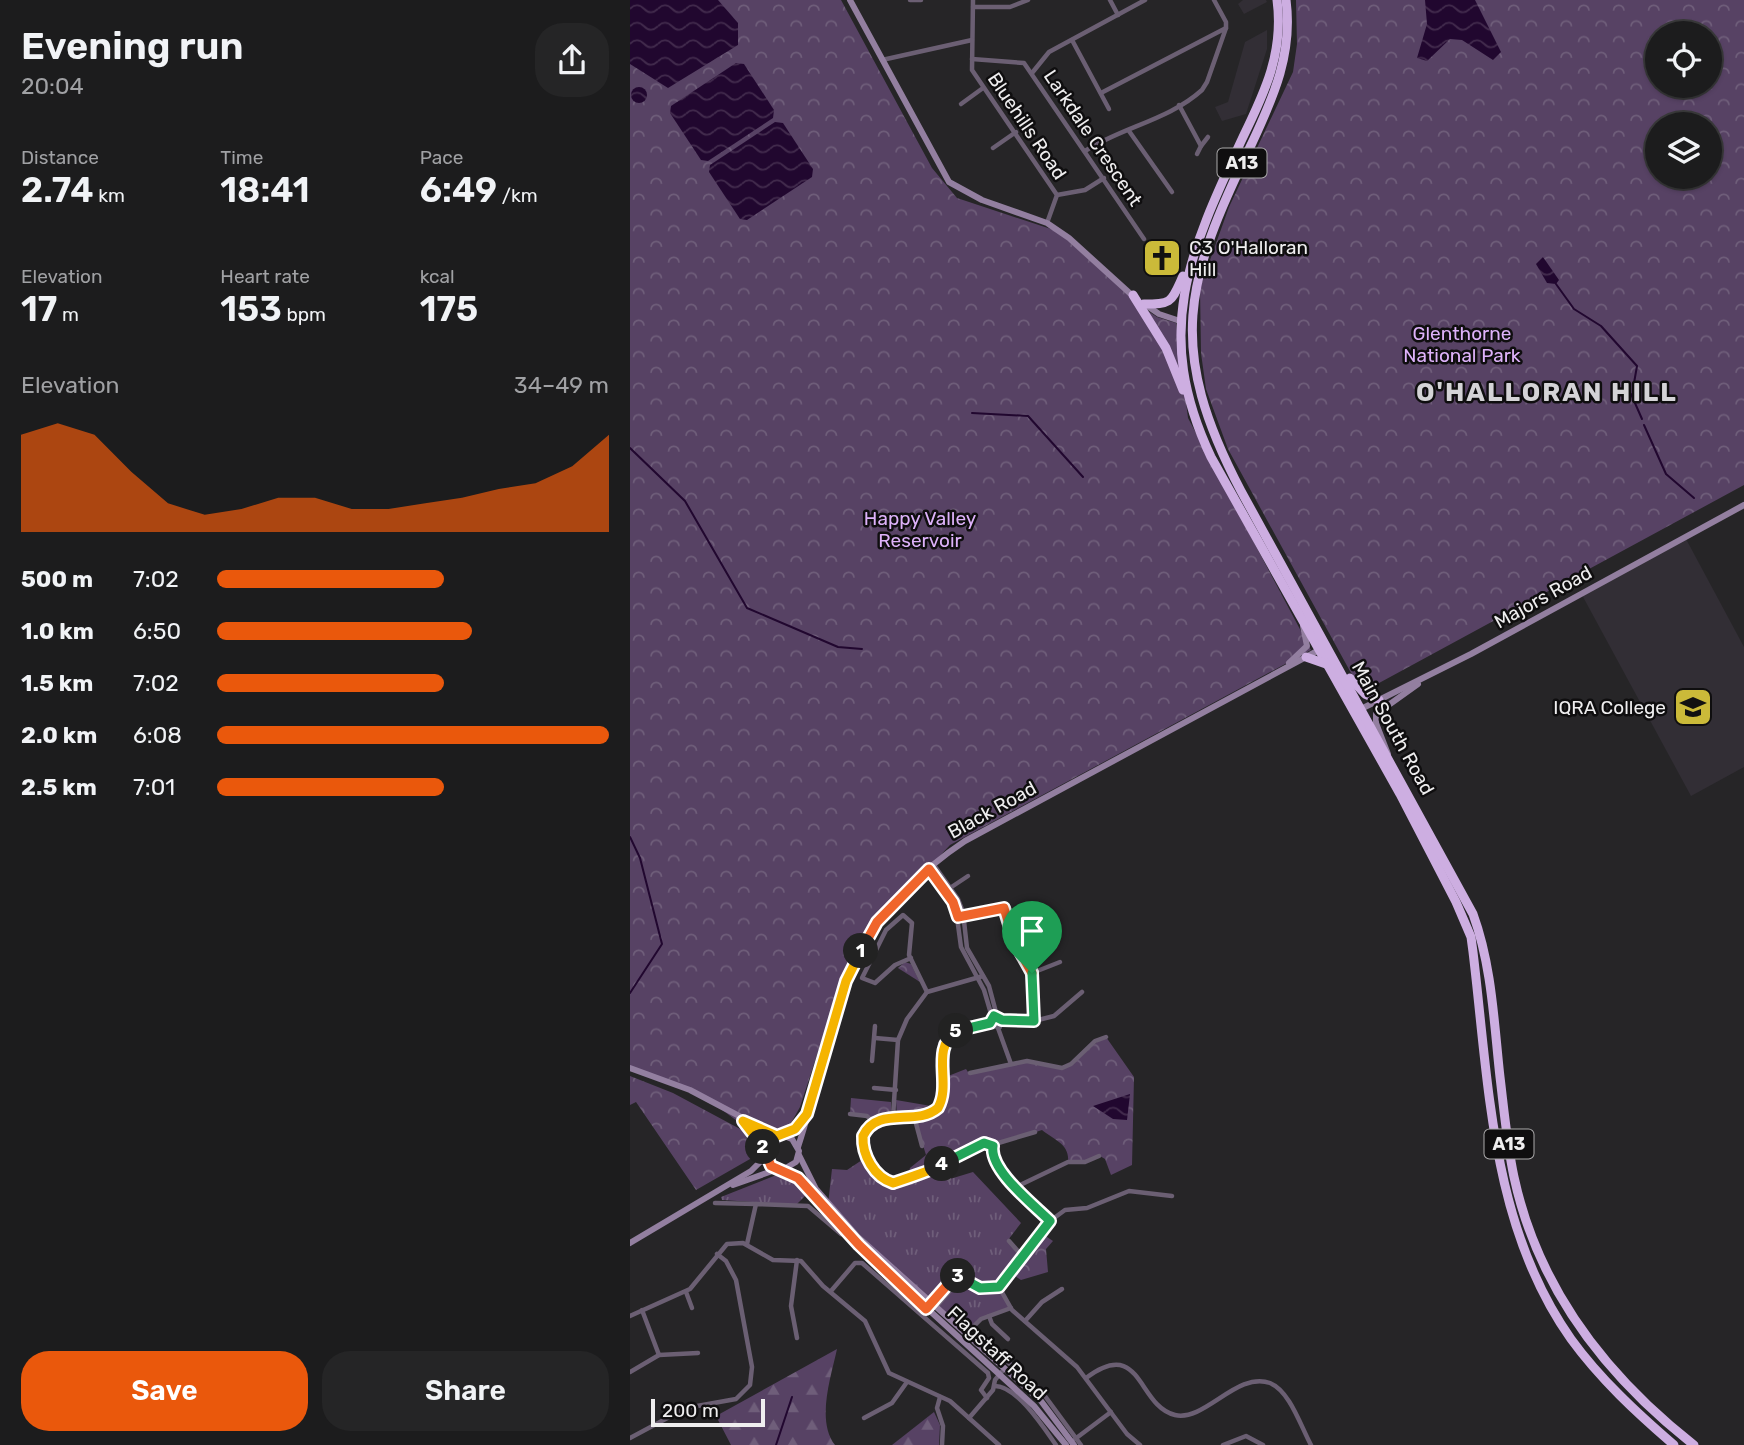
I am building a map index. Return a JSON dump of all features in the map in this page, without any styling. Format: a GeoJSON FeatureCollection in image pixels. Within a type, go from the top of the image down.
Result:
{"type":"FeatureCollection","features":[{"type":"Feature","properties":{"kind":"highway","name":"Main South Road"},"geometry":{"type":"LineString","coordinates":[[1277,0],[1277,51],[1269,83],[1202,226],[1189,266],[1180,321],[1184,372],[1193,411],[1211,457],[1300,616],[1323,648],[1358,710],[1464,919],[1473,952],[1502,1178],[1515,1228],[1532,1269],[1571,1339],[1610,1385],[1675,1445]]}},
{"type":"Feature","properties":{"kind":"highway","name":"Main South Road"},"geometry":{"type":"LineString","coordinates":[[1286,0],[1287,44],[1278,86],[1203,254],[1192,327],[1199,391],[1215,438],[1323,648]]}},
{"type":"Feature","properties":{"kind":"highway"},"geometry":{"type":"LineString","coordinates":[[1192,327],[1180,321],[1186,316],[1193,279],[1203,254]]}},
{"type":"Feature","properties":{"kind":"highway"},"geometry":{"type":"LineString","coordinates":[[1144,304],[1160,305],[1170,301],[1189,266]]}},
{"type":"Feature","properties":{"kind":"highway"},"geometry":{"type":"LineString","coordinates":[[1133,295],[1166,348],[1193,411]]}},
{"type":"Feature","properties":{"kind":"highway","name":"A13"},"geometry":{"type":"LineString","coordinates":[[1306,657],[1331,661],[1365,694],[1379,700]]}},
{"type":"Feature","properties":{"kind":"highway","name":"Main South Road"},"geometry":{"type":"LineString","coordinates":[[1358,710],[1390,758],[1473,914],[1485,955],[1514,1176],[1538,1252],[1575,1321],[1631,1389],[1695,1445]]}},
{"type":"Feature","properties":{"kind":"highway"},"geometry":{"type":"LineString","coordinates":[[1452,872],[1452,880],[1468,914],[1464,919]]}},
{"type":"Feature","properties":{"kind":"highway"},"geometry":{"type":"LineString","coordinates":[[1502,1178],[1514,1176]]}},
{"type":"Feature","properties":{"kind":"main road"},"geometry":{"type":"LineString","coordinates":[[849,0],[948,181],[982,200],[1047,223],[1069,237],[1144,304],[1159,314],[1180,321]]}},
{"type":"Feature","properties":{"kind":"main road","name":"Majors Road"},"geometry":{"type":"LineString","coordinates":[[1358,710],[1744,505]]}},
{"type":"Feature","properties":{"kind":"main road","name":"A13"},"geometry":{"type":"LineString","coordinates":[[1283,669],[1307,645],[1300,616]]}},
{"type":"Feature","properties":{"kind":"main road","name":"Black Road"},"geometry":{"type":"LineString","coordinates":[[798,1151],[836,1014],[857,958],[877,922],[931,867],[965,841],[1323,648]]}},
{"type":"Feature","properties":{"kind":"main road","name":"A13"},"geometry":{"type":"LineString","coordinates":[[1390,758],[1376,723],[1376,714],[1430,674]]}},
{"type":"Feature","properties":{"kind":"main road"},"geometry":{"type":"LineString","coordinates":[[630,1068],[690,1090],[743,1121],[792,1139],[798,1151],[794,1165],[706,1196]]}},
{"type":"Feature","properties":{"kind":"main road"},"geometry":{"type":"LineString","coordinates":[[630,1243],[751,1171],[765,1154],[769,1142],[798,1126],[807,1114]]}},
{"type":"Feature","properties":{"kind":"main road"},"geometry":{"type":"LineString","coordinates":[[743,1121],[771,1166],[781,1169]]}},
{"type":"Feature","properties":{"kind":"main road","name":"Flagstaff Road"},"geometry":{"type":"LineString","coordinates":[[798,1151],[816,1189],[839,1217],[930,1309]]}},
{"type":"Feature","properties":{"kind":"main road","name":"Flagstaff Road"},"geometry":{"type":"LineString","coordinates":[[781,1169],[803,1182],[859,1245],[930,1309],[1041,1401],[1071,1443]]}},
{"type":"Feature","properties":{"kind":"street"},"geometry":{"type":"LineString","coordinates":[[910,0],[921,0]]}},
{"type":"Feature","properties":{"kind":"street","name":"Bluehills Road"},"geometry":{"type":"LineString","coordinates":[[973,0],[972,71],[1057,195],[1047,223]]}},
{"type":"Feature","properties":{"kind":"street"},"geometry":{"type":"LineString","coordinates":[[973,7],[1010,7],[1028,0]]}},
{"type":"Feature","properties":{"kind":"street"},"geometry":{"type":"LineString","coordinates":[[1110,0],[1118,15]]}},
{"type":"Feature","properties":{"kind":"street"},"geometry":{"type":"LineString","coordinates":[[1032,73],[1049,52],[1145,0]]}},
{"type":"Feature","properties":{"kind":"street"},"geometry":{"type":"LineString","coordinates":[[1086,151],[1103,139],[1129,131],[1195,96],[1207,82],[1226,28],[1226,22],[1214,0]]}},
{"type":"Feature","properties":{"kind":"street"},"geometry":{"type":"LineString","coordinates":[[1101,93],[1226,28]]}},
{"type":"Feature","properties":{"kind":"street"},"geometry":{"type":"LineString","coordinates":[[883,60],[972,40]]}},
{"type":"Feature","properties":{"kind":"street"},"geometry":{"type":"LineString","coordinates":[[1072,40],[1109,109]]}},
{"type":"Feature","properties":{"kind":"street","name":"Larkdale Crescent"},"geometry":{"type":"LineString","coordinates":[[972,59],[1024,62],[1144,239]]}},
{"type":"Feature","properties":{"kind":"street"},"geometry":{"type":"LineString","coordinates":[[961,104],[984,88]]}},
{"type":"Feature","properties":{"kind":"street"},"geometry":{"type":"LineString","coordinates":[[1179,105],[1201,146]]}},
{"type":"Feature","properties":{"kind":"street"},"geometry":{"type":"LineString","coordinates":[[1129,131],[1172,192]]}},
{"type":"Feature","properties":{"kind":"street"},"geometry":{"type":"LineString","coordinates":[[993,148],[1016,132]]}},
{"type":"Feature","properties":{"kind":"street"},"geometry":{"type":"LineString","coordinates":[[1197,153],[1208,137]]}},
{"type":"Feature","properties":{"kind":"street"},"geometry":{"type":"LineString","coordinates":[[1057,195],[1085,190],[1104,178]]}},
{"type":"Feature","properties":{"kind":"street"},"geometry":{"type":"LineString","coordinates":[[931,867],[950,888],[961,917],[961,947],[981,977],[1011,1064]]}},
{"type":"Feature","properties":{"kind":"street"},"geometry":{"type":"LineString","coordinates":[[931,867],[961,917]]}},
{"type":"Feature","properties":{"kind":"street"},"geometry":{"type":"LineString","coordinates":[[950,888],[968,876]]}},
{"type":"Feature","properties":{"kind":"street"},"geometry":{"type":"LineString","coordinates":[[961,917],[1004,908],[1014,941],[1032,973],[1034,1021]]}},
{"type":"Feature","properties":{"kind":"street"},"geometry":{"type":"LineString","coordinates":[[911,958],[891,968],[880,981],[872,984],[862,978],[886,930],[900,914],[912,923],[911,958],[927,992]]}},
{"type":"Feature","properties":{"kind":"street"},"geometry":{"type":"LineString","coordinates":[[1032,973],[1060,962]]}},
{"type":"Feature","properties":{"kind":"street"},"geometry":{"type":"LineString","coordinates":[[893,1117],[898,1040],[907,1019],[927,992],[981,977]]}},
{"type":"Feature","properties":{"kind":"street"},"geometry":{"type":"LineString","coordinates":[[1035,1132],[993,1146],[984,1143],[944,1162],[938,1170],[907,1176],[893,1183],[888,1182],[863,1153],[863,1136],[874,1123],[893,1117],[932,1113],[942,1101],[945,1041],[965,1027],[993,1018],[1034,1021],[1054,1016],[1082,992]]}},
{"type":"Feature","properties":{"kind":"street"},"geometry":{"type":"LineString","coordinates":[[998,1028],[1002,1020]]}},
{"type":"Feature","properties":{"kind":"street"},"geometry":{"type":"LineString","coordinates":[[872,1061],[875,1026]]}},
{"type":"Feature","properties":{"kind":"street"},"geometry":{"type":"LineString","coordinates":[[970,1073],[1027,1061],[1062,1069],[1095,1041],[1106,1037]]}},
{"type":"Feature","properties":{"kind":"street"},"geometry":{"type":"LineString","coordinates":[[875,1038],[898,1040]]}},
{"type":"Feature","properties":{"kind":"street"},"geometry":{"type":"LineString","coordinates":[[874,1088],[896,1090]]}},
{"type":"Feature","properties":{"kind":"street"},"geometry":{"type":"LineString","coordinates":[[850,1114],[867,1116],[874,1123]]}},
{"type":"Feature","properties":{"kind":"street"},"geometry":{"type":"LineString","coordinates":[[914,1116],[922,1146]]}},
{"type":"Feature","properties":{"kind":"street"},"geometry":{"type":"LineString","coordinates":[[993,1146],[996,1164],[1050,1221]]}},
{"type":"Feature","properties":{"kind":"street"},"geometry":{"type":"LineString","coordinates":[[1016,1187],[1068,1162],[1085,1162],[1099,1156]]}},
{"type":"Feature","properties":{"kind":"street"},"geometry":{"type":"LineString","coordinates":[[938,1170],[949,1180]]}},
{"type":"Feature","properties":{"kind":"street"},"geometry":{"type":"LineString","coordinates":[[958,1276],[980,1288],[999,1287],[1050,1221],[1065,1210],[1087,1208],[1129,1191],[1172,1196]]}},
{"type":"Feature","properties":{"kind":"street"},"geometry":{"type":"LineString","coordinates":[[715,1203],[810,1207],[841,1234]]}},
{"type":"Feature","properties":{"kind":"street"},"geometry":{"type":"LineString","coordinates":[[747,1244],[756,1204]]}},
{"type":"Feature","properties":{"kind":"street"},"geometry":{"type":"LineString","coordinates":[[1009,1241],[1023,1257]]}},
{"type":"Feature","properties":{"kind":"street"},"geometry":{"type":"LineString","coordinates":[[630,1317],[686,1292],[727,1244],[747,1244],[773,1259],[797,1260],[809,1267],[817,1280],[851,1305],[871,1328],[885,1370],[940,1397],[999,1445]]}},
{"type":"Feature","properties":{"kind":"street"},"geometry":{"type":"LineString","coordinates":[[630,1438],[686,1408],[736,1399],[750,1385],[752,1367],[736,1280],[726,1261],[717,1254]]}},
{"type":"Feature","properties":{"kind":"street"},"geometry":{"type":"LineString","coordinates":[[797,1260],[791,1306],[797,1339]]}},
{"type":"Feature","properties":{"kind":"street"},"geometry":{"type":"LineString","coordinates":[[831,1291],[855,1263],[863,1264],[988,1373],[989,1378],[981,1390],[987,1398]]}},
{"type":"Feature","properties":{"kind":"street"},"geometry":{"type":"LineString","coordinates":[[930,1309],[961,1269]]}},
{"type":"Feature","properties":{"kind":"street"},"geometry":{"type":"LineString","coordinates":[[999,1287],[1011,1308],[1086,1378],[1127,1434],[1140,1445]]}},
{"type":"Feature","properties":{"kind":"street"},"geometry":{"type":"LineString","coordinates":[[1025,1321],[1042,1302],[1062,1289]]}},
{"type":"Feature","properties":{"kind":"street"},"geometry":{"type":"LineString","coordinates":[[686,1292],[692,1308]]}},
{"type":"Feature","properties":{"kind":"street"},"geometry":{"type":"LineString","coordinates":[[972,1328],[989,1316],[1011,1308]]}},
{"type":"Feature","properties":{"kind":"street"},"geometry":{"type":"LineString","coordinates":[[642,1310],[659,1355]]}},
{"type":"Feature","properties":{"kind":"street"},"geometry":{"type":"LineString","coordinates":[[989,1316],[1001,1344],[1042,1392],[1071,1443],[1081,1445]]}},
{"type":"Feature","properties":{"kind":"street"},"geometry":{"type":"LineString","coordinates":[[630,1372],[659,1355],[698,1353]]}},
{"type":"Feature","properties":{"kind":"street"},"geometry":{"type":"LineString","coordinates":[[1086,1378],[1103,1367],[1114,1365],[1132,1370],[1163,1410],[1177,1416],[1193,1413],[1246,1384],[1264,1381],[1280,1389],[1311,1445]]}},
{"type":"Feature","properties":{"kind":"street"},"geometry":{"type":"LineString","coordinates":[[969,1418],[987,1398],[1002,1371]]}},
{"type":"Feature","properties":{"kind":"street"},"geometry":{"type":"LineString","coordinates":[[863,1418],[892,1403],[907,1382]]}},
{"type":"Feature","properties":{"kind":"street","name":"Flagstaff Road"},"geometry":{"type":"LineString","coordinates":[[995,1386],[1004,1387],[1032,1412],[1056,1445]]}},
{"type":"Feature","properties":{"kind":"street"},"geometry":{"type":"LineString","coordinates":[[940,1397],[937,1408],[943,1426],[942,1445]]}},
{"type":"Feature","properties":{"kind":"street"},"geometry":{"type":"LineString","coordinates":[[1071,1443],[1111,1412]]}},
{"type":"Feature","properties":{"kind":"street"},"geometry":{"type":"LineString","coordinates":[[1223,1445],[1246,1436],[1263,1445]]}},
{"type":"Feature","properties":{"kind":"shaded area"},"geometry":{"type":"Polygon","coordinates":[[[1243,0],[1267,2],[1244,14],[1238,4],[1243,0]]]}},
{"type":"Feature","properties":{"kind":"shaded area"},"geometry":{"type":"Polygon","coordinates":[[[1267,30],[1267,49],[1246,114],[1222,121],[1215,107],[1228,102],[1245,42],[1267,30]]]}},
{"type":"Feature","properties":{"kind":"shaded area","name":"IQRA College"},"geometry":{"type":"Polygon","coordinates":[[[1686,539],[1744,647],[1744,767],[1691,796],[1582,595],[1686,539]]]}},
{"type":"Feature","properties":{"kind":"green space","name":"Happy Valley Reservoir"},"geometry":{"type":"Polygon","coordinates":[[[630,0],[841,0],[932,168],[957,198],[1057,231],[1145,309],[1157,317],[1176,323],[1188,418],[1311,650],[950,845],[851,951],[800,1107],[776,1150],[698,1092],[630,1066],[630,0]]]}},
{"type":"Feature","properties":{"kind":"green space","name":"Glenthorne National Park"},"geometry":{"type":"Polygon","coordinates":[[[1296,0],[1744,0],[1744,485],[1368,689],[1351,673],[1228,449],[1206,389],[1201,353],[1200,288],[1229,207],[1293,72],[1297,44],[1296,0]]]}},
{"type":"Feature","properties":{"kind":"green space"},"geometry":{"type":"Polygon","coordinates":[[[905,962],[911,964],[920,982],[898,968],[905,962]]]}},
{"type":"Feature","properties":{"kind":"green space"},"geometry":{"type":"Polygon","coordinates":[[[1106,1037],[1134,1077],[1132,1165],[1111,1175],[1105,1159],[1100,1156],[1090,1161],[1068,1162],[1064,1147],[1042,1130],[993,1146],[984,1143],[944,1162],[938,1170],[907,1176],[910,1168],[926,1155],[914,1116],[897,1117],[896,1100],[937,1107],[942,1101],[943,1078],[966,1069],[968,1072],[1014,1062],[1067,1067],[1106,1037]]]}},
{"type":"Feature","properties":{"kind":"green space"},"geometry":{"type":"Polygon","coordinates":[[[630,1076],[673,1093],[742,1130],[757,1155],[696,1190],[636,1102],[630,1105],[630,1076]]]}},
{"type":"Feature","properties":{"kind":"green space"},"geometry":{"type":"Polygon","coordinates":[[[851,1098],[891,1102],[891,1114],[873,1121],[871,1118],[850,1114],[851,1098]]]}},
{"type":"Feature","properties":{"kind":"green space"},"geometry":{"type":"Polygon","coordinates":[[[866,1160],[887,1181],[893,1183],[933,1168],[950,1179],[973,1172],[1021,1223],[1008,1240],[1023,1257],[999,1287],[1011,1308],[981,1319],[964,1334],[828,1204],[832,1169],[847,1170],[866,1160]]]}},
{"type":"Feature","properties":{"kind":"green space"},"geometry":{"type":"Polygon","coordinates":[[[779,1174],[791,1177],[807,1194],[796,1205],[722,1200],[721,1197],[779,1174]]]}},
{"type":"Feature","properties":{"kind":"green space"},"geometry":{"type":"Polygon","coordinates":[[[1041,1233],[1053,1241],[1046,1249],[1048,1272],[1021,1280],[1012,1274],[1041,1233]]]}},
{"type":"Feature","properties":{"kind":"green space"},"geometry":{"type":"Polygon","coordinates":[[[837,1349],[826,1411],[826,1424],[835,1445],[731,1445],[716,1416],[837,1349]]]}},
{"type":"Feature","properties":{"kind":"green space"},"geometry":{"type":"Polygon","coordinates":[[[934,1412],[940,1425],[939,1445],[892,1445],[934,1412]]]}},
{"type":"Feature","properties":{"kind":"water"},"geometry":{"type":"Polygon","coordinates":[[[630,0],[718,0],[738,23],[738,45],[668,88],[630,64],[630,0]]]}},
{"type":"Feature","properties":{"kind":"water"},"geometry":{"type":"Polygon","coordinates":[[[1425,0],[1475,0],[1501,52],[1493,60],[1462,40],[1450,39],[1427,61],[1417,58],[1427,24],[1425,0]]]}},
{"type":"Feature","properties":{"kind":"water"},"geometry":{"type":"Polygon","coordinates":[[[736,63],[744,64],[774,110],[773,118],[708,161],[701,160],[670,113],[671,106],[736,63]]]}},
{"type":"Feature","properties":{"kind":"water"},"geometry":{"type":"Polygon","coordinates":[[[639,87],[645,89],[645,101],[639,103],[633,101],[631,95],[633,89],[639,87]]]}},
{"type":"Feature","properties":{"kind":"water"},"geometry":{"type":"Polygon","coordinates":[[[775,122],[783,123],[813,169],[812,177],[747,220],[740,219],[709,172],[710,165],[775,122]]]}},
{"type":"Feature","properties":{"kind":"water"},"geometry":{"type":"Polygon","coordinates":[[[1543,257],[1559,280],[1556,284],[1547,283],[1536,264],[1543,257]]]}},
{"type":"Feature","properties":{"kind":"water"},"geometry":{"type":"Polygon","coordinates":[[[1130,1094],[1127,1120],[1113,1119],[1093,1106],[1130,1094]]]}},
{"type":"Feature","properties":{"kind":"waterway"},"geometry":{"type":"LineString","coordinates":[[1556,284],[1574,309],[1601,326],[1637,366],[1634,383]]}},
{"type":"Feature","properties":{"kind":"waterway"},"geometry":{"type":"LineString","coordinates":[[1631,394],[1642,419]]}},
{"type":"Feature","properties":{"kind":"waterway"},"geometry":{"type":"LineString","coordinates":[[972,413],[1028,416],[1083,477]]}},
{"type":"Feature","properties":{"kind":"waterway"},"geometry":{"type":"LineString","coordinates":[[1644,425],[1666,474],[1694,498]]}},
{"type":"Feature","properties":{"kind":"waterway"},"geometry":{"type":"LineString","coordinates":[[630,448],[685,501],[747,608],[838,647],[862,649]]}},
{"type":"Feature","properties":{"kind":"waterway"},"geometry":{"type":"LineString","coordinates":[[630,837],[640,858],[662,944],[630,993]]}},
{"type":"Feature","properties":{"kind":"waterway"},"geometry":{"type":"LineString","coordinates":[[776,1445],[792,1397]]}},
{"type":"Feature","properties":{"kind":"place","name":"C3 O'Halloran Hill"},"geometry":{"type":"Point","coordinates":[1162,258]}},
{"type":"Feature","properties":{"kind":"place","name":"IQRA College"},"geometry":{"type":"Point","coordinates":[1693,707]}},
{"type":"Feature","properties":{"kind":"district","name":"O'HALLORAN HILL"},"geometry":{"type":"Point","coordinates":[1547,392]}},
{"type":"Feature","properties":{"kind":"route"},"geometry":{"type":"LineString","coordinates":[[929,869],[953,902],[958,917],[1004,908],[1014,941],[1032,973],[1034,1021],[1002,1020],[999,1016],[994,1016],[990,1023],[953,1032],[945,1041],[943,1050],[943,1093],[938,1108],[923,1115],[883,1119],[874,1123],[863,1136],[863,1153],[866,1160],[888,1182],[893,1183],[933,1168],[938,1170],[944,1162],[984,1143],[989,1144],[993,1146],[993,1155],[1001,1171],[1050,1221],[999,1287],[988,1290],[980,1288],[956,1275],[926,1309],[859,1245],[798,1178],[769,1164],[765,1150],[743,1121],[777,1136],[790,1132],[800,1124],[807,1114],[846,981],[857,958],[877,922],[900,895],[929,869]]}}]}
